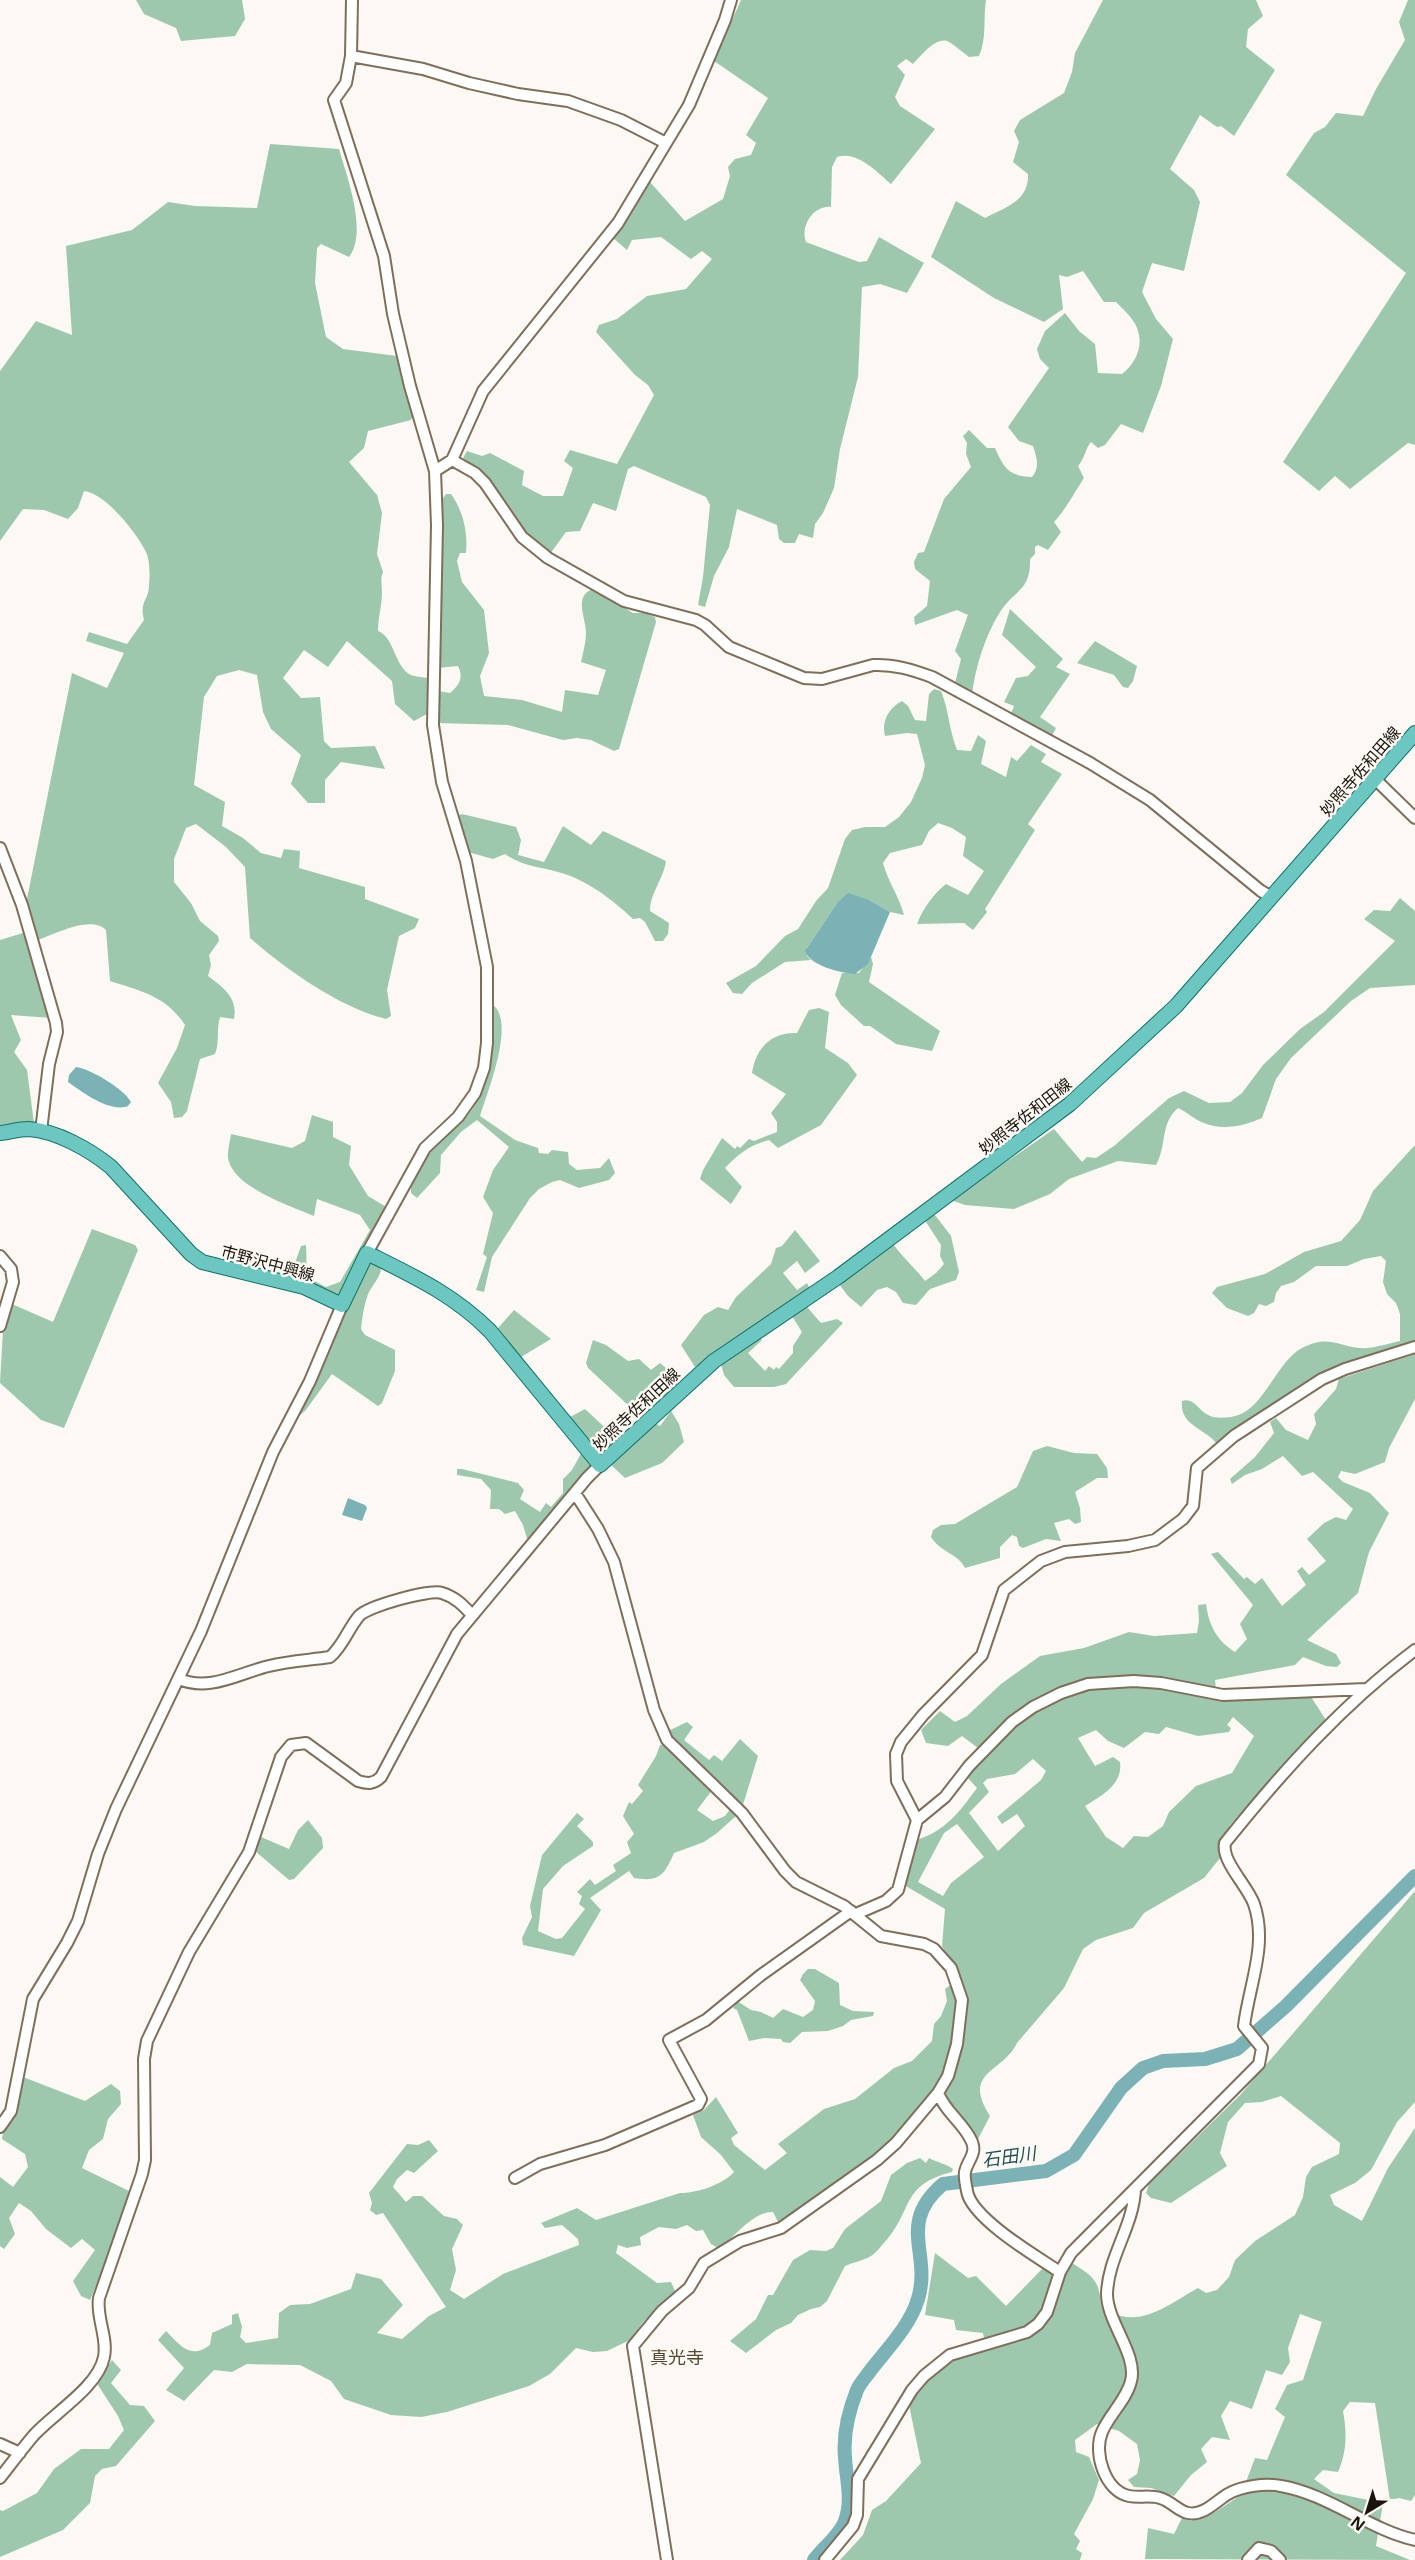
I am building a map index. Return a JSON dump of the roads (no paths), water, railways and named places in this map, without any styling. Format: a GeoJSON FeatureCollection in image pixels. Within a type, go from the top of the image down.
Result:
{"type":"FeatureCollection","features":[{"type":"Feature","properties":{"kind":"main road","name":"妙照寺佐和田線"},"geometry":{"type":"LineString","coordinates":[[600,1465],[714,1361],[838,1277],[1070,1104],[1176,1006],[1415,733]]}},
{"type":"Feature","properties":{"kind":"main road","name":"市野沢中興線"},"geometry":{"type":"LineString","coordinates":[[0,1133],[26,1129],[41,1131],[79,1147],[111,1167],[191,1254],[202,1262],[304,1287],[342,1305]]}},
{"type":"Feature","properties":{"kind":"main road"},"geometry":{"type":"LineString","coordinates":[[342,1305],[367,1253],[444,1292],[471,1312],[561,1415],[600,1465]]}},
{"type":"Feature","properties":{"kind":"street"},"geometry":{"type":"LineString","coordinates":[[352,0],[351,56],[346,83],[334,100],[384,256],[393,314],[410,386],[435,471],[437,525],[433,725],[442,782],[466,861],[487,968],[487,1043],[484,1068],[469,1104],[425,1148],[367,1253]]}},
{"type":"Feature","properties":{"kind":"street"},"geometry":{"type":"LineString","coordinates":[[435,471],[452,460],[483,391],[618,223],[689,105],[725,20],[731,0]]}},
{"type":"Feature","properties":{"kind":"street"},"geometry":{"type":"LineString","coordinates":[[351,56],[423,69],[469,83],[518,94],[568,101],[621,120],[666,143]]}},
{"type":"Feature","properties":{"kind":"street"},"geometry":{"type":"LineString","coordinates":[[452,460],[475,473],[485,483],[522,537],[536,549],[624,601],[696,620],[705,625],[729,647],[804,678],[822,679],[873,665],[910,669],[932,677],[1090,763],[1150,800],[1261,891],[1272,897]]}},
{"type":"Feature","properties":{"kind":"street"},"geometry":{"type":"LineString","coordinates":[[1375,779],[1415,818]]}},
{"type":"Feature","properties":{"kind":"street"},"geometry":{"type":"LineString","coordinates":[[0,848],[22,905],[56,1023],[57,1032],[49,1064],[41,1131]]}},
{"type":"Feature","properties":{"kind":"street"},"geometry":{"type":"LineString","coordinates":[[0,1256],[11,1269],[13,1282],[0,1326]]}},
{"type":"Feature","properties":{"kind":"street"},"geometry":{"type":"LineString","coordinates":[[0,2127],[11,2111],[33,1999],[78,1921],[98,1854],[116,1809],[201,1631],[273,1452],[310,1381],[342,1305]]}},
{"type":"Feature","properties":{"kind":"street"},"geometry":{"type":"LineString","coordinates":[[916,1820],[897,1781],[896,1754],[902,1742],[923,1715],[982,1655],[1004,1590],[1041,1561],[1065,1552],[1128,1546],[1155,1540],[1183,1519],[1193,1506],[1197,1468],[1234,1436],[1322,1379],[1345,1369],[1415,1347]]}},
{"type":"Feature","properties":{"kind":"street"},"geometry":{"type":"LineString","coordinates":[[0,2478],[41,2428],[90,2383],[100,2368],[105,2344],[98,2306],[99,2298],[145,2160],[144,2059],[147,2041],[189,1952],[249,1852],[281,1756],[291,1745],[306,1743],[358,1781],[366,1784],[376,1782],[381,1777],[457,1634],[600,1465]]}},
{"type":"Feature","properties":{"kind":"street"},"geometry":{"type":"LineString","coordinates":[[575,1493],[614,1562],[654,1710],[667,1740],[742,1813],[785,1871],[796,1882],[853,1912],[881,1936],[924,1944],[934,1949],[951,1968],[963,2000],[961,2023],[948,2076],[938,2093],[896,2143],[877,2160],[781,2228],[740,2241],[704,2263],[688,2288],[662,2312],[633,2346],[667,2560]]}},
{"type":"Feature","properties":{"kind":"street"},"geometry":{"type":"LineString","coordinates":[[178,1679],[190,1684],[201,1685],[240,1677],[268,1666],[330,1657],[337,1651],[358,1617],[365,1611],[375,1606],[430,1592],[441,1592],[458,1600],[472,1615]]}},
{"type":"Feature","properties":{"kind":"street"},"geometry":{"type":"LineString","coordinates":[[825,2560],[853,2526],[857,2515],[858,2479],[912,2390],[924,2376],[950,2355],[1027,2332],[1038,2324],[1047,2312],[1060,2272],[1071,2253],[1259,2064],[1262,2048],[1244,2026],[1257,1960],[1259,1926],[1246,1886],[1226,1857],[1225,1843],[1312,1743],[1366,1689],[1415,1650]]}},
{"type":"Feature","properties":{"kind":"street"},"geometry":{"type":"LineString","coordinates":[[515,2178],[540,2164],[605,2145],[698,2105],[700,2099],[669,2040],[706,2020],[770,1969],[853,1912],[886,1900],[898,1890],[916,1820],[945,1797],[977,1758],[1012,1722],[1033,1707],[1061,1693],[1088,1684],[1134,1681],[1161,1683],[1223,1695],[1366,1689]]}},
{"type":"Feature","properties":{"kind":"street"},"geometry":{"type":"LineString","coordinates":[[938,2093],[942,2103],[960,2122],[973,2143],[972,2158],[965,2171],[967,2194],[996,2228],[1060,2272]]}},
{"type":"Feature","properties":{"kind":"street"},"geometry":{"type":"LineString","coordinates":[[1135,2190],[1134,2208],[1109,2275],[1107,2294],[1110,2310],[1132,2367],[1131,2381],[1099,2439],[1102,2464],[1110,2484],[1128,2496],[1159,2498],[1188,2513],[1206,2510],[1229,2493],[1238,2490],[1259,2485],[1278,2485],[1321,2499],[1385,2530],[1415,2540]]}},
{"type":"Feature","properties":{"kind":"street"},"geometry":{"type":"LineString","coordinates":[[0,2444],[20,2453]]}},
{"type":"Feature","properties":{"kind":"street"},"geometry":{"type":"LineString","coordinates":[[1248,2560],[1259,2548],[1271,2551],[1280,2560]]}},
{"type":"Feature","properties":{"kind":"water"},"geometry":{"type":"Polygon","coordinates":[[[848,893],[869,900],[890,912],[868,964],[855,974],[819,965],[805,951],[837,903],[848,893]]]}},
{"type":"Feature","properties":{"kind":"water"},"geometry":{"type":"Polygon","coordinates":[[[76,1067],[90,1071],[106,1080],[122,1091],[131,1102],[128,1106],[113,1107],[88,1096],[68,1082],[69,1075],[76,1067]]]}},
{"type":"Feature","properties":{"kind":"water"},"geometry":{"type":"Polygon","coordinates":[[[348,1498],[367,1508],[362,1521],[342,1515],[348,1498]]]}},
{"type":"Feature","properties":{"kind":"waterway","name":"石田川"},"geometry":{"type":"LineString","coordinates":[[814,2560],[845,2521],[849,2505],[845,2440],[849,2414],[857,2390],[904,2328],[918,2299],[921,2282],[918,2226],[921,2212],[929,2199],[943,2184],[1046,2171],[1074,2155],[1121,2088],[1143,2068],[1163,2061],[1205,2059],[1237,2049],[1286,2006],[1415,1876]]}},
{"type":"Feature","properties":{"kind":"district","name":"真光寺"},"geometry":{"type":"Point","coordinates":[677,2358]}}]}
